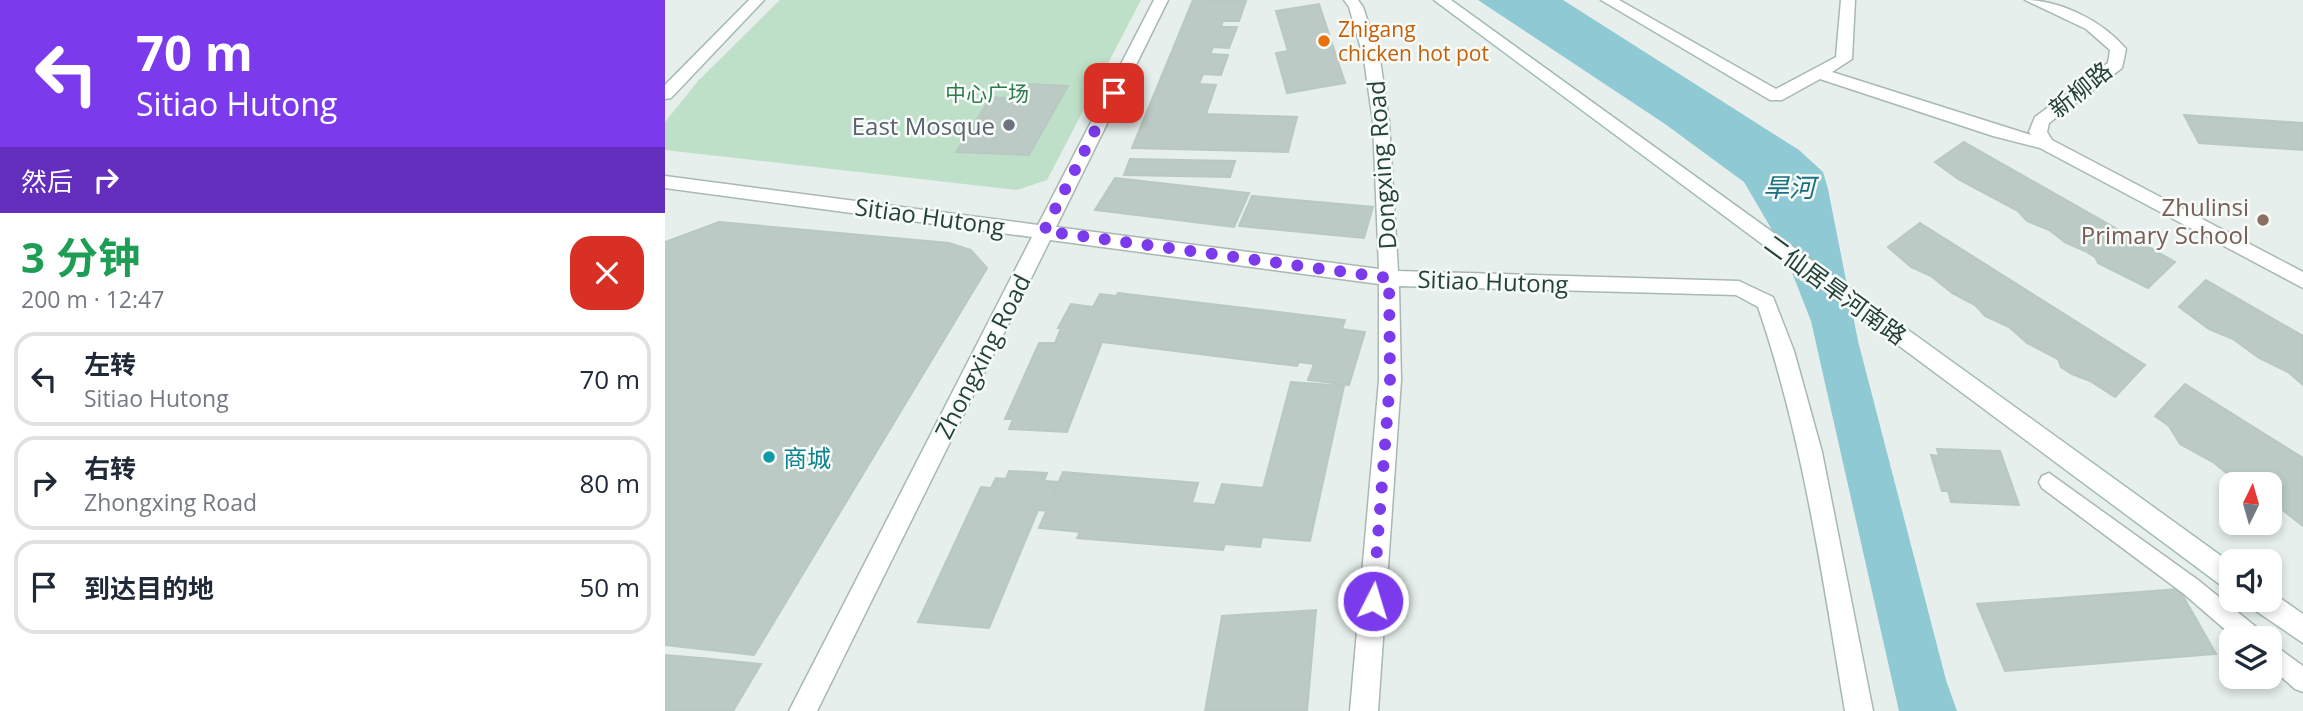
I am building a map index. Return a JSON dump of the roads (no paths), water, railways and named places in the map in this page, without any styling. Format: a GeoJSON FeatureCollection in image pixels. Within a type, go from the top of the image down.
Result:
{"type":"FeatureCollection","features":[{"type":"Feature","properties":{"kind":"street"},"geometry":{"type":"LineString","coordinates":[[665,94],[757,0]]}},
{"type":"Feature","properties":{"kind":"street","name":"Zhongxing Road"},"geometry":{"type":"LineString","coordinates":[[803,711],[1161,0]]}},
{"type":"Feature","properties":{"kind":"street","name":"Dongxing Road"},"geometry":{"type":"LineString","coordinates":[[1351,0],[1356,7],[1372,59],[1381,122],[1389,278],[1390,380],[1364,711]]}},
{"type":"Feature","properties":{"kind":"street","name":"二仙居旱河南路"},"geometry":{"type":"LineString","coordinates":[[1441,0],[2219,569]]}},
{"type":"Feature","properties":{"kind":"street"},"geometry":{"type":"LineString","coordinates":[[1608,0],[1776,96],[1844,59],[1848,0]]}},
{"type":"Feature","properties":{"kind":"street","name":"新柳路"},"geometry":{"type":"LineString","coordinates":[[2032,0],[2091,26],[2118,49],[2116,65],[2041,121],[2038,132],[2046,144],[2303,281]]}},
{"type":"Feature","properties":{"kind":"street"},"geometry":{"type":"LineString","coordinates":[[1819,73],[1999,132],[2046,144]]}},
{"type":"Feature","properties":{"kind":"street","name":"Sitiao Hutong"},"geometry":{"type":"LineString","coordinates":[[665,182],[1389,278],[1739,288],[1766,302],[1783,344],[1804,421],[1859,711]]}},
{"type":"Feature","properties":{"kind":"street"},"geometry":{"type":"LineString","coordinates":[[2278,612],[2303,630]]}},
{"type":"Feature","properties":{"kind":"lane"},"geometry":{"type":"LineString","coordinates":[[2049,482],[2191,587],[2238,626]]}},
{"type":"Feature","properties":{"kind":"lane"},"geometry":{"type":"LineString","coordinates":[[2282,663],[2303,681]]}},
{"type":"Feature","properties":{"kind":"water","name":"旱河"},"geometry":{"type":"Polygon","coordinates":[[[1478,0],[1563,0],[1799,150],[1823,172],[1858,341],[1946,680],[1957,711],[1899,711],[1811,321],[1782,247],[1744,182],[1665,124],[1478,0]]]}},
{"type":"Feature","properties":{"kind":"place","name":"Zhigang chicken hot pot"},"geometry":{"type":"Point","coordinates":[1324,41]}},
{"type":"Feature","properties":{"kind":"place","name":"East Mosque"},"geometry":{"type":"Point","coordinates":[1009,125]}},
{"type":"Feature","properties":{"kind":"place","name":"Zhulinsi Primary School"},"geometry":{"type":"Point","coordinates":[2263,220]}},
{"type":"Feature","properties":{"kind":"place","name":"商城"},"geometry":{"type":"Point","coordinates":[769,457]}},
{"type":"Feature","properties":{"kind":"park label","name":"中心广场"},"geometry":{"type":"Point","coordinates":[987,93]}}]}
